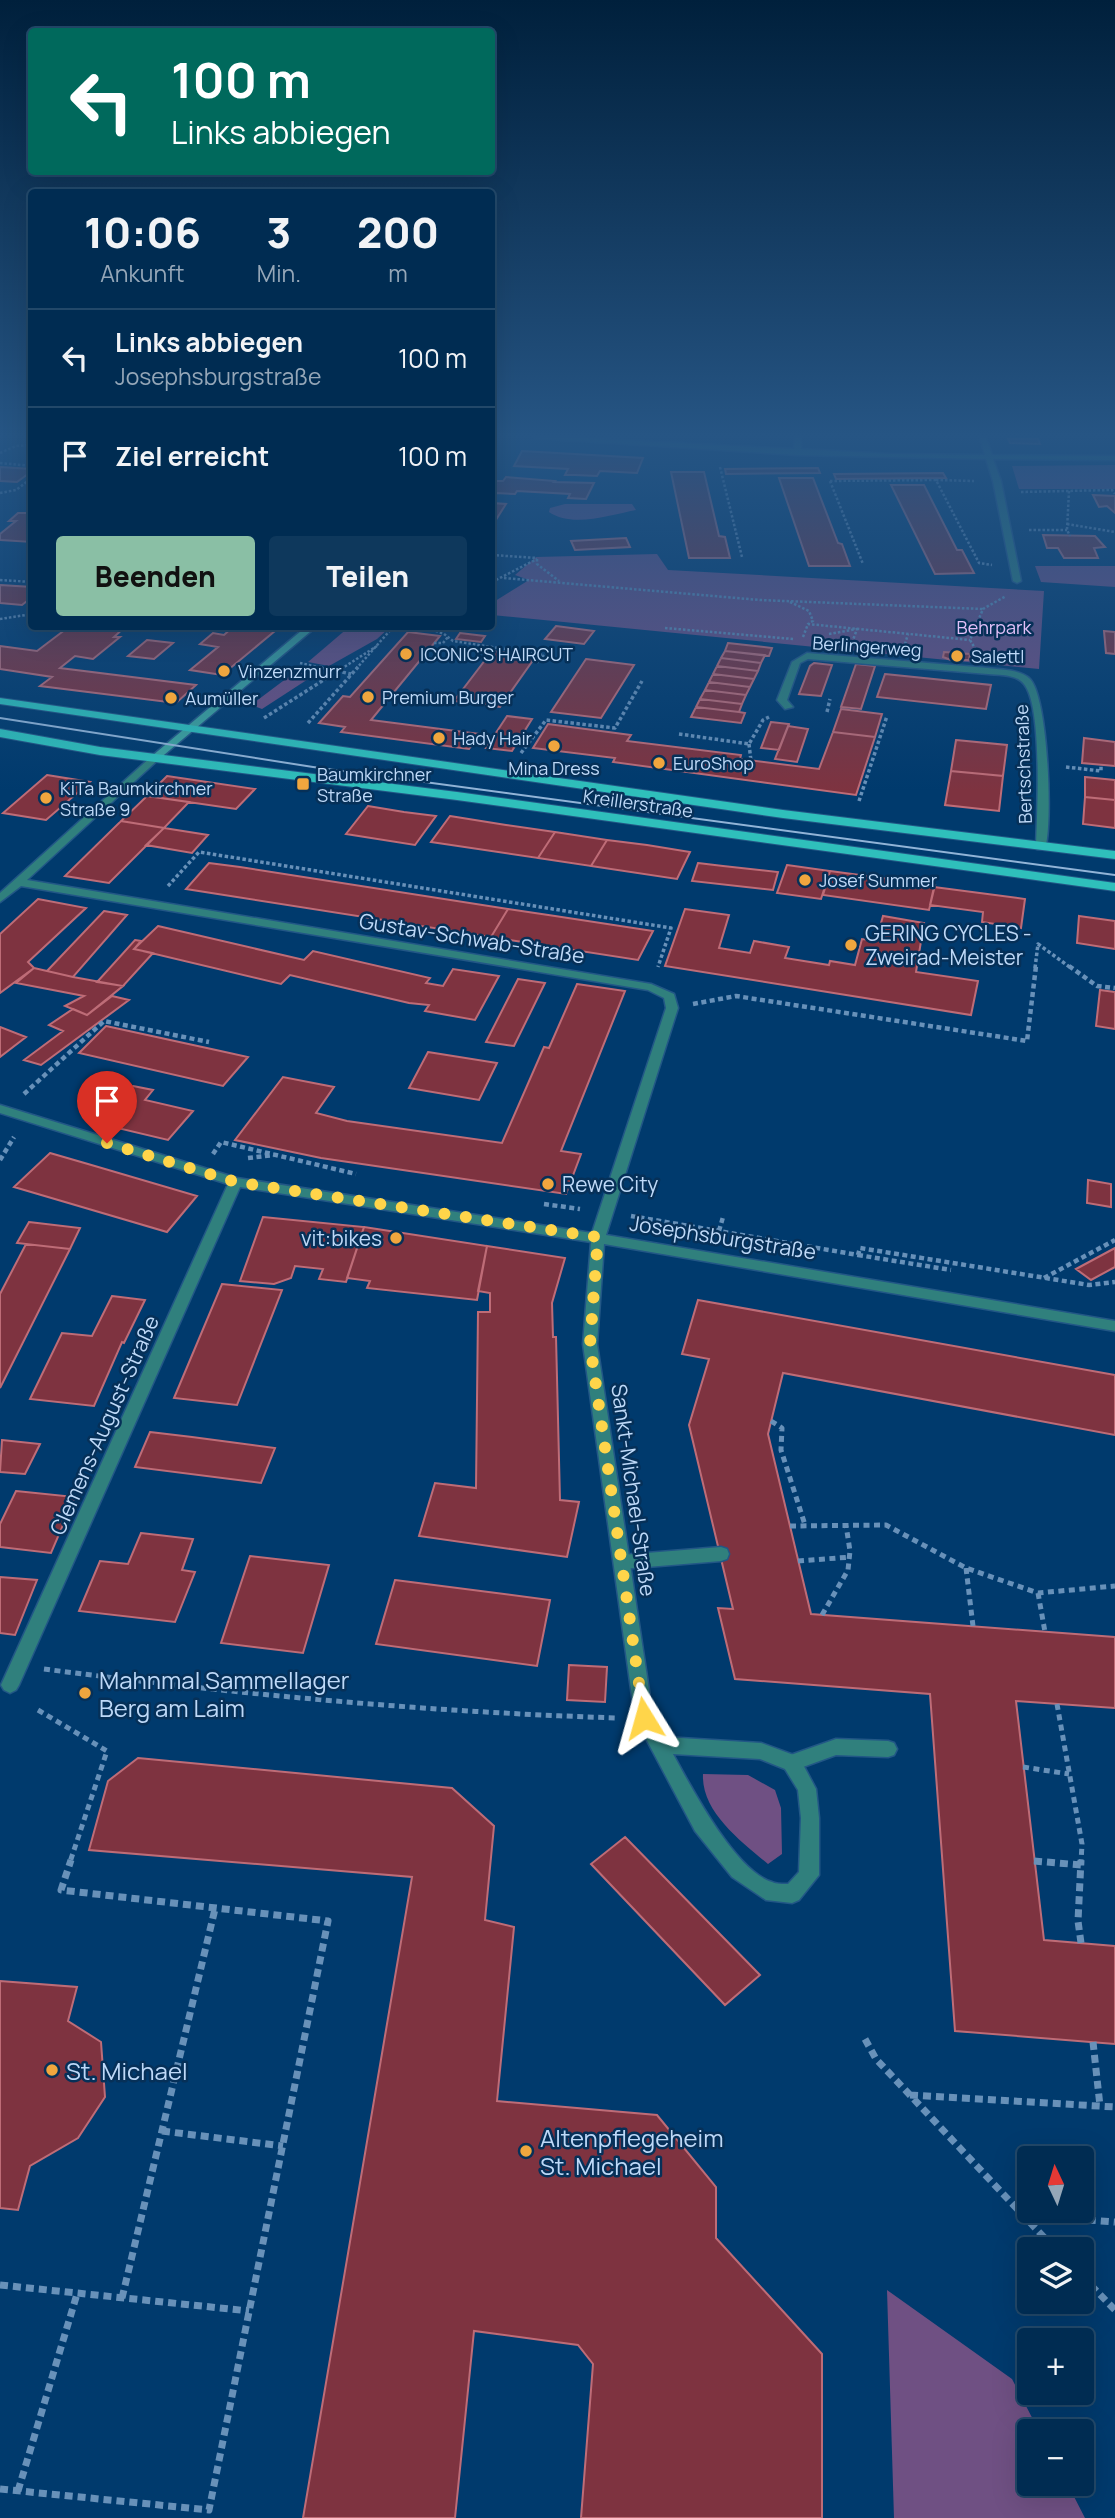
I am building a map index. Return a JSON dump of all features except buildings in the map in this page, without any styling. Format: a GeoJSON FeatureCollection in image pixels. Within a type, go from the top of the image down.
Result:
{"type":"FeatureCollection","features":[{"type":"Feature","properties":{"kind":"main road"},"geometry":{"type":"LineString","coordinates":[[155,758],[308,630]]}},
{"type":"Feature","properties":{"kind":"main road","name":"Kreillerstraße"},"geometry":{"type":"LineString","coordinates":[[0,701],[852,823],[1115,855]]}},
{"type":"Feature","properties":{"kind":"main road","name":"Kreillerstraße"},"geometry":{"type":"LineString","coordinates":[[0,733],[155,758],[471,797],[1115,887]]}},
{"type":"Feature","properties":{"kind":"street"},"geometry":{"type":"LineString","coordinates":[[1011,556],[1017,581]]}},
{"type":"Feature","properties":{"kind":"street","name":"Berlingerweg"},"geometry":{"type":"LineString","coordinates":[[789,707],[782,700],[796,662],[807,656],[988,671]]}},
{"type":"Feature","properties":{"kind":"street","name":"Bertschstraße"},"geometry":{"type":"LineString","coordinates":[[988,671],[1026,680],[1035,692],[1041,761],[1041,847]]}},
{"type":"Feature","properties":{"kind":"street"},"geometry":{"type":"LineString","coordinates":[[0,899],[155,758]]}},
{"type":"Feature","properties":{"kind":"street","name":"Gustav-Schwab-Straße"},"geometry":{"type":"LineString","coordinates":[[18,883],[652,988]]}},
{"type":"Feature","properties":{"kind":"street"},"geometry":{"type":"LineString","coordinates":[[598,1237],[671,1008],[670,996],[652,988]]}},
{"type":"Feature","properties":{"kind":"street","name":"Josephsburgstraße"},"geometry":{"type":"LineString","coordinates":[[0,1109],[236,1182],[598,1237],[1115,1326]]}},
{"type":"Feature","properties":{"kind":"street","name":"Clemens-August-Straße"},"geometry":{"type":"LineString","coordinates":[[9,1685],[236,1182]]}},
{"type":"Feature","properties":{"kind":"street","name":"Sankt-Michael-Straße"},"geometry":{"type":"LineString","coordinates":[[598,1237],[590,1344],[644,1718],[702,1825],[739,1871],[766,1891],[792,1894],[809,1875],[810,1818],[807,1789],[792,1763]]}},
{"type":"Feature","properties":{"kind":"street"},"geometry":{"type":"LineString","coordinates":[[622,1562],[721,1554]]}},
{"type":"Feature","properties":{"kind":"street"},"geometry":{"type":"LineString","coordinates":[[659,1745],[761,1751],[792,1763],[836,1747],[888,1749]]}},
{"type":"Feature","properties":{"kind":"path"},"geometry":{"type":"LineString","coordinates":[[498,556],[537,559]]}},
{"type":"Feature","properties":{"kind":"path"},"geometry":{"type":"LineString","coordinates":[[860,556],[863,564]]}},
{"type":"Feature","properties":{"kind":"path"},"geometry":{"type":"LineString","coordinates":[[975,556],[979,563],[1014,569]]}},
{"type":"Feature","properties":{"kind":"path"},"geometry":{"type":"LineString","coordinates":[[495,581],[537,559]]}},
{"type":"Feature","properties":{"kind":"path"},"geometry":{"type":"LineString","coordinates":[[537,559],[537,564],[543,571],[566,584]]}},
{"type":"Feature","properties":{"kind":"path"},"geometry":{"type":"LineString","coordinates":[[504,578],[786,600],[961,610],[983,609],[1006,596],[1017,581]]}},
{"type":"Feature","properties":{"kind":"path"},"geometry":{"type":"LineString","coordinates":[[0,580],[28,582]]}},
{"type":"Feature","properties":{"kind":"path"},"geometry":{"type":"LineString","coordinates":[[786,600],[809,611],[813,621],[808,624]]}},
{"type":"Feature","properties":{"kind":"path"},"geometry":{"type":"LineString","coordinates":[[983,609],[971,640],[988,671]]}},
{"type":"Feature","properties":{"kind":"path"},"geometry":{"type":"LineString","coordinates":[[0,619],[28,615]]}},
{"type":"Feature","properties":{"kind":"path"},"geometry":{"type":"LineString","coordinates":[[665,628],[803,640]]}},
{"type":"Feature","properties":{"kind":"path"},"geometry":{"type":"LineString","coordinates":[[300,731],[391,630]]}},
{"type":"Feature","properties":{"kind":"path"},"geometry":{"type":"LineString","coordinates":[[432,630],[453,641],[544,655],[538,662],[532,661]]}},
{"type":"Feature","properties":{"kind":"path"},"geometry":{"type":"LineString","coordinates":[[908,634],[971,640]]}},
{"type":"Feature","properties":{"kind":"path"},"geometry":{"type":"LineString","coordinates":[[434,643],[443,643],[449,637]]}},
{"type":"Feature","properties":{"kind":"path"},"geometry":{"type":"LineString","coordinates":[[255,724],[335,670],[377,646]]}},
{"type":"Feature","properties":{"kind":"path"},"geometry":{"type":"LineString","coordinates":[[275,659],[351,674]]}},
{"type":"Feature","properties":{"kind":"path"},"geometry":{"type":"LineString","coordinates":[[514,763],[546,720],[615,728],[642,681]]}},
{"type":"Feature","properties":{"kind":"path"},"geometry":{"type":"LineString","coordinates":[[827,712],[830,699]]}},
{"type":"Feature","properties":{"kind":"path"},"geometry":{"type":"LineString","coordinates":[[751,761],[749,744],[763,719],[789,707]]}},
{"type":"Feature","properties":{"kind":"path"},"geometry":{"type":"LineString","coordinates":[[852,823],[887,716]]}},
{"type":"Feature","properties":{"kind":"path"},"geometry":{"type":"LineString","coordinates":[[679,734],[749,744]]}},
{"type":"Feature","properties":{"kind":"path"},"geometry":{"type":"LineString","coordinates":[[1066,767],[1101,771],[1101,765]]}},
{"type":"Feature","properties":{"kind":"path"},"geometry":{"type":"LineString","coordinates":[[150,905],[199,852],[671,928],[652,988]]}},
{"type":"Feature","properties":{"kind":"path"},"geometry":{"type":"LineString","coordinates":[[671,1008],[736,996],[1027,1041],[1038,944],[1097,986],[1115,988]]}},
{"type":"Feature","properties":{"kind":"path"},"geometry":{"type":"LineString","coordinates":[[18,1099],[104,1021],[209,1042]]}},
{"type":"Feature","properties":{"kind":"path"},"geometry":{"type":"LineString","coordinates":[[0,1160],[16,1134]]}},
{"type":"Feature","properties":{"kind":"path"},"geometry":{"type":"LineString","coordinates":[[209,1161],[222,1142],[368,1177]]}},
{"type":"Feature","properties":{"kind":"path"},"geometry":{"type":"LineString","coordinates":[[538,1203],[951,1270]]}},
{"type":"Feature","properties":{"kind":"path"},"geometry":{"type":"LineString","coordinates":[[719,1231],[723,1217]]}},
{"type":"Feature","properties":{"kind":"path"},"geometry":{"type":"LineString","coordinates":[[1043,1278],[1115,1240]]}},
{"type":"Feature","properties":{"kind":"path"},"geometry":{"type":"LineString","coordinates":[[858,1255],[860,1248],[1089,1285],[1115,1282]]}},
{"type":"Feature","properties":{"kind":"path"},"geometry":{"type":"LineString","coordinates":[[1035,1277],[1036,1269]]}},
{"type":"Feature","properties":{"kind":"path"},"geometry":{"type":"LineString","coordinates":[[771,1421],[782,1428],[781,1450],[805,1525]]}},
{"type":"Feature","properties":{"kind":"path"},"geometry":{"type":"LineString","coordinates":[[822,1615],[826,1602],[846,1576],[851,1557],[846,1525]]}},
{"type":"Feature","properties":{"kind":"path"},"geometry":{"type":"LineString","coordinates":[[790,1526],[886,1525],[966,1568],[1038,1592],[1115,1587]]}},
{"type":"Feature","properties":{"kind":"path"},"geometry":{"type":"LineString","coordinates":[[798,1561],[851,1557]]}},
{"type":"Feature","properties":{"kind":"path"},"geometry":{"type":"LineString","coordinates":[[966,1568],[973,1626]]}},
{"type":"Feature","properties":{"kind":"path"},"geometry":{"type":"LineString","coordinates":[[1038,1592],[1045,1632]]}},
{"type":"Feature","properties":{"kind":"path"},"geometry":{"type":"LineString","coordinates":[[19,1666],[220,1693],[500,1715],[644,1718]]}},
{"type":"Feature","properties":{"kind":"path"},"geometry":{"type":"LineString","coordinates":[[1057,1704],[1082,1844],[1078,1921],[1081,1943]]}},
{"type":"Feature","properties":{"kind":"path"},"geometry":{"type":"LineString","coordinates":[[0,2489],[209,2510],[328,1921],[61,1890],[107,1751],[38,1710]]}},
{"type":"Feature","properties":{"kind":"path"},"geometry":{"type":"LineString","coordinates":[[1023,1767],[1069,1774]]}},
{"type":"Feature","properties":{"kind":"path"},"geometry":{"type":"LineString","coordinates":[[1034,1861],[1080,1865]]}},
{"type":"Feature","properties":{"kind":"path"},"geometry":{"type":"LineString","coordinates":[[122,2298],[215,1909]]}},
{"type":"Feature","properties":{"kind":"path"},"geometry":{"type":"LineString","coordinates":[[865,2039],[876,2059],[1017,2210]]}},
{"type":"Feature","properties":{"kind":"path"},"geometry":{"type":"LineString","coordinates":[[1093,2042],[1100,2106]]}},
{"type":"Feature","properties":{"kind":"path"},"geometry":{"type":"LineString","coordinates":[[909,2095],[1115,2107]]}},
{"type":"Feature","properties":{"kind":"path"},"geometry":{"type":"LineString","coordinates":[[162,2131],[283,2146]]}},
{"type":"Feature","properties":{"kind":"path"},"geometry":{"type":"LineString","coordinates":[[1094,2220],[1115,2222]]}},
{"type":"Feature","properties":{"kind":"path"},"geometry":{"type":"LineString","coordinates":[[1030,2223],[1043,2237]]}},
{"type":"Feature","properties":{"kind":"path"},"geometry":{"type":"LineString","coordinates":[[0,2285],[249,2311]]}},
{"type":"Feature","properties":{"kind":"path"},"geometry":{"type":"LineString","coordinates":[[1094,2288],[1115,2310]]}},
{"type":"Feature","properties":{"kind":"path"},"geometry":{"type":"LineString","coordinates":[[18,2491],[77,2294]]}},
{"type":"Feature","properties":{"kind":"green space","name":"Behrpark"},"geometry":{"type":"Polygon","coordinates":[[[658,556],[668,570],[1044,591],[1039,669],[495,615],[495,601],[529,580],[515,575],[536,557],[658,556]]]}},
{"type":"Feature","properties":{"kind":"green space"},"geometry":{"type":"Polygon","coordinates":[[[1035,566],[1115,566],[1115,587],[1041,582],[1035,566]]]}},
{"type":"Feature","properties":{"kind":"green space"},"geometry":{"type":"Polygon","coordinates":[[[345,630],[387,630],[377,639],[329,666],[308,662],[345,630]]]}},
{"type":"Feature","properties":{"kind":"green space"},"geometry":{"type":"Polygon","coordinates":[[[299,669],[319,672],[262,709],[251,705],[299,669]]]}},
{"type":"Feature","properties":{"kind":"green space"},"geometry":{"type":"Polygon","coordinates":[[[703,1774],[748,1775],[775,1790],[781,1808],[782,1854],[768,1864],[735,1836],[709,1801],[703,1774]]]}},
{"type":"Feature","properties":{"kind":"green space"},"geometry":{"type":"Polygon","coordinates":[[[887,2290],[1012,2379],[1017,2389],[1017,2405],[1026,2405],[1033,2419],[1017,2419],[1017,2496],[1074,2496],[1085,2518],[894,2518],[887,2290]]]}},
{"type":"Feature","properties":{"kind":"tram line"},"geometry":{"type":"LineString","coordinates":[[0,718],[313,767],[1115,875]]}},
{"type":"Feature","properties":{"kind":"place","name":"ICONIC'S HAIRCUT"},"geometry":{"type":"Point","coordinates":[406,654]}},
{"type":"Feature","properties":{"kind":"place","name":"Salettl"},"geometry":{"type":"Point","coordinates":[957,656]}},
{"type":"Feature","properties":{"kind":"place","name":"Vinzenzmurr"},"geometry":{"type":"Point","coordinates":[224,671]}},
{"type":"Feature","properties":{"kind":"place","name":"Premium Burger"},"geometry":{"type":"Point","coordinates":[368,697]}},
{"type":"Feature","properties":{"kind":"place","name":"Aumüller"},"geometry":{"type":"Point","coordinates":[171,698]}},
{"type":"Feature","properties":{"kind":"place","name":"Hady Hair"},"geometry":{"type":"Point","coordinates":[439,738]}},
{"type":"Feature","properties":{"kind":"place","name":"Mina Dress"},"geometry":{"type":"Point","coordinates":[554,746]}},
{"type":"Feature","properties":{"kind":"place","name":"EuroShop"},"geometry":{"type":"Point","coordinates":[659,763]}},
{"type":"Feature","properties":{"kind":"place","name":"Baumkirchner Straße"},"geometry":{"type":"Point","coordinates":[303,784]}},
{"type":"Feature","properties":{"kind":"place","name":"KiTa Baumkirchner Straße 9"},"geometry":{"type":"Point","coordinates":[46,798]}},
{"type":"Feature","properties":{"kind":"place","name":"Josef Summer"},"geometry":{"type":"Point","coordinates":[805,880]}},
{"type":"Feature","properties":{"kind":"place","name":"GERING CYCLES - Zweirad-Meister"},"geometry":{"type":"Point","coordinates":[851,945]}},
{"type":"Feature","properties":{"kind":"place","name":"Rewe City"},"geometry":{"type":"Point","coordinates":[548,1184]}},
{"type":"Feature","properties":{"kind":"place","name":"vit:bikes"},"geometry":{"type":"Point","coordinates":[396,1238]}},
{"type":"Feature","properties":{"kind":"place","name":"Mahnmal Sammellager Berg am Laim"},"geometry":{"type":"Point","coordinates":[85,1693]}},
{"type":"Feature","properties":{"kind":"place","name":"St. Michael"},"geometry":{"type":"Point","coordinates":[52,2070]}},
{"type":"Feature","properties":{"kind":"place","name":"Altenpflegeheim St. Michael"},"geometry":{"type":"Point","coordinates":[526,2151]}},
{"type":"Feature","properties":{"kind":"route"},"geometry":{"type":"LineString","coordinates":[[107,1143],[236,1182],[598,1237],[590,1344],[644,1718]]}}]}
